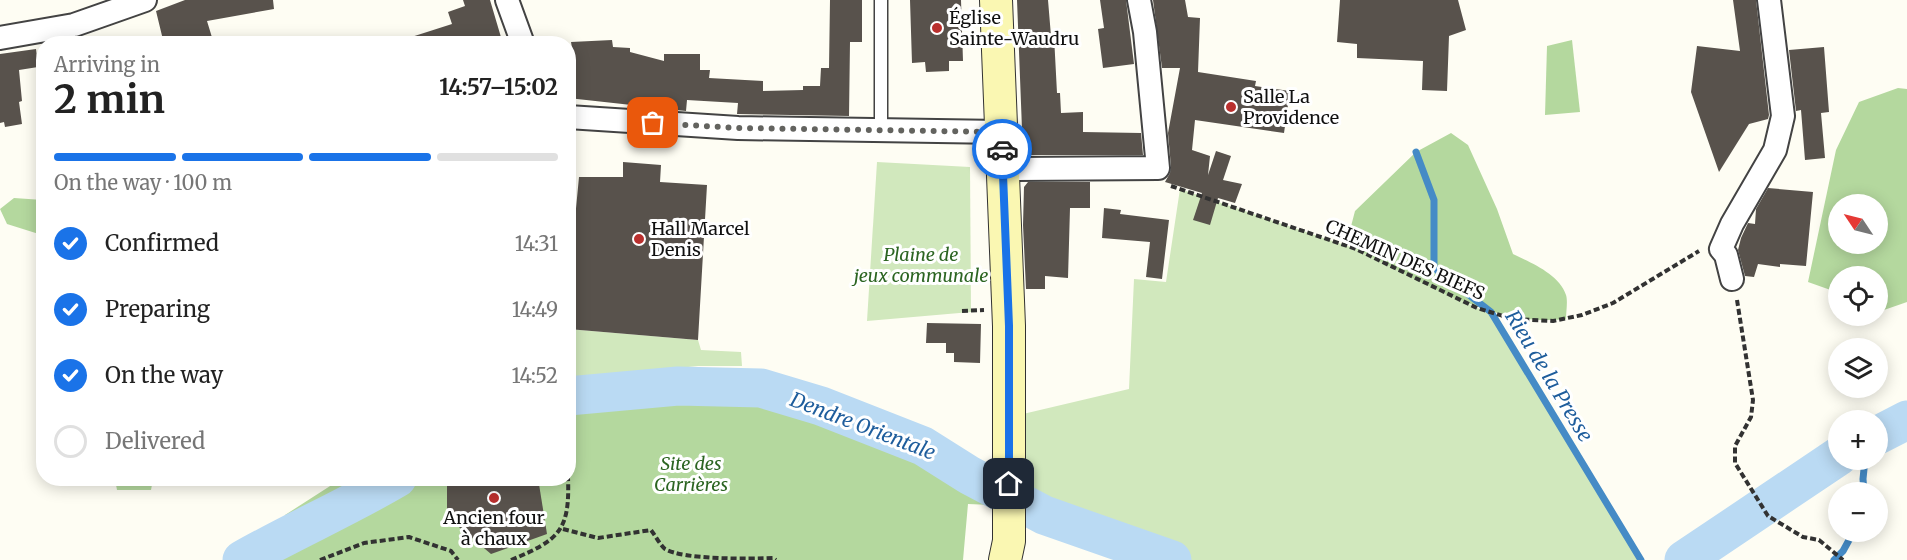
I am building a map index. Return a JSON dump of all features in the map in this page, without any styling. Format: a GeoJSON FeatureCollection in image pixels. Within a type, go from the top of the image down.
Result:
{"type":"FeatureCollection","features":[{"type":"Feature","properties":{"kind":"street"},"geometry":{"type":"LineString","coordinates":[[0,38],[74,25],[145,0]]}},
{"type":"Feature","properties":{"kind":"street"},"geometry":{"type":"LineString","coordinates":[[507,0],[520,36]]}},
{"type":"Feature","properties":{"kind":"street"},"geometry":{"type":"LineString","coordinates":[[996,0],[1008,309],[1009,541],[1005,560]]}},
{"type":"Feature","properties":{"kind":"street"},"geometry":{"type":"LineString","coordinates":[[1002,169],[1158,168],[1145,32],[1139,0]]}},
{"type":"Feature","properties":{"kind":"street"},"geometry":{"type":"LineString","coordinates":[[1732,279],[1726,255],[1721,249],[1732,224],[1775,150],[1783,116],[1769,0]]}},
{"type":"Feature","properties":{"kind":"street"},"geometry":{"type":"LineString","coordinates":[[576,118],[738,128],[1001,132]]}},
{"type":"Feature","properties":{"kind":"lane"},"geometry":{"type":"LineString","coordinates":[[881,0],[881,130]]}},
{"type":"Feature","properties":{"kind":"path","name":"CHEMIN DES BIEFS"},"geometry":{"type":"LineString","coordinates":[[1148,167],[1161,182],[1356,249],[1477,308],[1513,318],[1553,321],[1582,315],[1613,303],[1700,250],[1721,249]]}},
{"type":"Feature","properties":{"kind":"path"},"geometry":{"type":"LineString","coordinates":[[1732,279],[1753,400],[1751,417],[1735,446],[1735,463],[1768,516],[1803,537],[1819,540],[1841,559]]}},
{"type":"Feature","properties":{"kind":"path"},"geometry":{"type":"LineString","coordinates":[[962,311],[971,311]]}},
{"type":"Feature","properties":{"kind":"path"},"geometry":{"type":"LineString","coordinates":[[512,560],[535,550],[563,529],[569,506],[568,486]]}},
{"type":"Feature","properties":{"kind":"path"},"geometry":{"type":"LineString","coordinates":[[563,529],[598,538],[651,530],[665,549],[688,555],[736,559],[773,558],[776,560]]}},
{"type":"Feature","properties":{"kind":"path"},"geometry":{"type":"LineString","coordinates":[[320,560],[364,543],[410,537],[451,551],[458,560]]}},
{"type":"Feature","properties":{"kind":"green space"},"geometry":{"type":"Polygon","coordinates":[[[1572,40],[1580,112],[1545,115],[1547,46],[1572,40]]]}},
{"type":"Feature","properties":{"kind":"green space"},"geometry":{"type":"Polygon","coordinates":[[[1898,88],[1907,89],[1907,302],[1888,309],[1888,266],[1828,266],[1828,289],[1808,282],[1836,150],[1859,102],[1898,88]]]}},
{"type":"Feature","properties":{"kind":"green space"},"geometry":{"type":"Polygon","coordinates":[[[1451,133],[1468,145],[1497,209],[1513,254],[1544,270],[1562,288],[1567,297],[1566,319],[1539,320],[1484,309],[1431,287],[1356,249],[1349,234],[1355,211],[1416,152],[1451,133]]]}},
{"type":"Feature","properties":{"kind":"green space","name":"Plaine de jeux communale"},"geometry":{"type":"Polygon","coordinates":[[[877,162],[970,167],[971,312],[867,321],[877,162]]]}},
{"type":"Feature","properties":{"kind":"green space"},"geometry":{"type":"Polygon","coordinates":[[[1180,189],[1356,249],[1477,308],[1490,312],[1641,560],[1182,560],[1023,497],[1023,414],[1129,389],[1134,279],[1166,282],[1180,189]]]}},
{"type":"Feature","properties":{"kind":"green space"},"geometry":{"type":"Polygon","coordinates":[[[14,198],[36,200],[36,233],[7,224],[0,209],[14,198]]]}},
{"type":"Feature","properties":{"kind":"green space"},"geometry":{"type":"Polygon","coordinates":[[[576,330],[698,340],[701,350],[741,352],[742,366],[698,366],[576,378],[576,330]]]}},
{"type":"Feature","properties":{"kind":"green space","name":"Site des Carrières"},"geometry":{"type":"Polygon","coordinates":[[[678,386],[761,388],[821,406],[923,446],[988,486],[992,505],[968,504],[963,560],[242,560],[279,539],[285,515],[330,486],[576,486],[576,393],[579,395],[678,386]]]}},
{"type":"Feature","properties":{"kind":"green space"},"geometry":{"type":"Polygon","coordinates":[[[116,486],[152,486],[151,490],[117,490],[116,486]]]}},
{"type":"Feature","properties":{"kind":"building"},"geometry":{"type":"Polygon","coordinates":[[[185,0],[273,0],[274,9],[207,21],[212,36],[162,36],[156,11],[185,0]]]}},
{"type":"Feature","properties":{"kind":"building"},"geometry":{"type":"Polygon","coordinates":[[[463,0],[490,0],[501,36],[414,36],[452,24],[448,12],[465,6],[463,0]]]}},
{"type":"Feature","properties":{"kind":"building"},"geometry":{"type":"Polygon","coordinates":[[[830,0],[862,0],[862,42],[850,42],[849,116],[737,114],[738,103],[687,100],[686,111],[576,99],[576,42],[612,40],[613,47],[630,48],[630,52],[664,61],[664,54],[700,54],[700,70],[710,70],[709,78],[763,81],[763,91],[803,90],[803,86],[820,86],[821,68],[829,68],[830,0]]]}},
{"type":"Feature","properties":{"kind":"building","name":"Église Sainte-Waudru"},"geometry":{"type":"Polygon","coordinates":[[[910,0],[961,0],[963,61],[949,61],[949,71],[926,72],[925,62],[912,63],[910,0]]]}},
{"type":"Feature","properties":{"kind":"building"},"geometry":{"type":"Polygon","coordinates":[[[1017,0],[1048,0],[1051,36],[1054,36],[1057,93],[1060,93],[1061,113],[1083,112],[1083,132],[1141,133],[1143,155],[1023,155],[1017,0]]]}},
{"type":"Feature","properties":{"kind":"building"},"geometry":{"type":"Polygon","coordinates":[[[1100,0],[1126,0],[1134,64],[1103,68],[1098,29],[1104,28],[1100,0]]]}},
{"type":"Feature","properties":{"kind":"building"},"geometry":{"type":"Polygon","coordinates":[[[1153,0],[1185,0],[1188,17],[1200,18],[1198,72],[1256,81],[1255,86],[1290,91],[1284,133],[1195,120],[1192,150],[1210,156],[1208,175],[1216,151],[1231,156],[1223,180],[1242,184],[1235,203],[1218,198],[1210,225],[1193,220],[1202,193],[1165,182],[1171,167],[1168,133],[1180,68],[1162,68],[1153,0]]]}},
{"type":"Feature","properties":{"kind":"building"},"geometry":{"type":"Polygon","coordinates":[[[1340,0],[1458,0],[1466,30],[1449,36],[1447,91],[1422,90],[1423,61],[1357,58],[1357,44],[1337,42],[1340,0]]]}},
{"type":"Feature","properties":{"kind":"building"},"geometry":{"type":"Polygon","coordinates":[[[1733,0],[1756,0],[1769,115],[1768,119],[1749,124],[1719,172],[1691,92],[1697,46],[1740,51],[1733,0]]]}},
{"type":"Feature","properties":{"kind":"building"},"geometry":{"type":"Polygon","coordinates":[[[1824,47],[1829,112],[1821,113],[1825,158],[1805,160],[1801,110],[1796,111],[1789,50],[1824,47]]]}},
{"type":"Feature","properties":{"kind":"building"},"geometry":{"type":"Polygon","coordinates":[[[36,49],[36,67],[19,70],[22,124],[5,127],[4,122],[0,123],[0,54],[36,49]]]}},
{"type":"Feature","properties":{"kind":"building","name":"Hall Marcel Denis"},"geometry":{"type":"Polygon","coordinates":[[[623,162],[661,165],[660,182],[707,185],[698,340],[576,330],[576,208],[579,177],[623,177],[623,162]]]}},
{"type":"Feature","properties":{"kind":"building"},"geometry":{"type":"Polygon","coordinates":[[[1028,182],[1090,182],[1090,208],[1070,208],[1068,278],[1045,276],[1045,289],[1026,289],[1023,225],[1024,187],[1028,182]]]}},
{"type":"Feature","properties":{"kind":"building"},"geometry":{"type":"Polygon","coordinates":[[[1768,188],[1813,192],[1806,266],[1780,264],[1780,267],[1758,264],[1754,277],[1745,276],[1738,250],[1741,238],[1748,223],[1755,224],[1756,209],[1768,188]]]}},
{"type":"Feature","properties":{"kind":"building"},"geometry":{"type":"Polygon","coordinates":[[[1104,208],[1121,210],[1120,214],[1169,220],[1162,279],[1146,277],[1150,242],[1102,238],[1104,208]]]}},
{"type":"Feature","properties":{"kind":"building"},"geometry":{"type":"Polygon","coordinates":[[[927,323],[981,324],[980,363],[954,362],[954,353],[946,353],[946,343],[926,343],[927,323]]]}},
{"type":"Feature","properties":{"kind":"building","name":"Ancien four à chaux"},"geometry":{"type":"Polygon","coordinates":[[[447,486],[539,486],[547,534],[491,554],[447,517],[447,486]]]}},
{"type":"Feature","properties":{"kind":"waterway","name":"Rieu de la Presse"},"geometry":{"type":"LineString","coordinates":[[1416,152],[1434,200],[1434,268],[1491,312],[1641,560]]}},
{"type":"Feature","properties":{"kind":"waterway","name":"Dendre Orientale"},"geometry":{"type":"LineString","coordinates":[[576,395],[678,386],[761,388],[821,406],[923,446],[969,475],[1044,515],[1172,560]]}},
{"type":"Feature","properties":{"kind":"waterway","name":"Dendre Orientale"},"geometry":{"type":"LineString","coordinates":[[1888,430],[1907,420]]}},
{"type":"Feature","properties":{"kind":"waterway","name":"Dendre Orientale"},"geometry":{"type":"LineString","coordinates":[[1684,560],[1828,463]]}},
{"type":"Feature","properties":{"kind":"waterway"},"geometry":{"type":"LineString","coordinates":[[1863,482],[1864,470]]}},
{"type":"Feature","properties":{"kind":"waterway","name":"Dendre Orientale"},"geometry":{"type":"LineString","coordinates":[[242,560],[382,486]]}},
{"type":"Feature","properties":{"kind":"waterway"},"geometry":{"type":"LineString","coordinates":[[1834,560],[1848,542]]}},
{"type":"Feature","properties":{"kind":"way so far"},"geometry":{"type":"LineString","coordinates":[[653,123],[738,128],[1001,132],[1002,149]]}},
{"type":"Feature","properties":{"kind":"place","name":"Église Sainte-Waudru"},"geometry":{"type":"Point","coordinates":[937,28]}},
{"type":"Feature","properties":{"kind":"place","name":"Salle La Providence"},"geometry":{"type":"Point","coordinates":[1231,107]}},
{"type":"Feature","properties":{"kind":"place","name":"Hall Marcel Denis"},"geometry":{"type":"Point","coordinates":[639,239]}},
{"type":"Feature","properties":{"kind":"place","name":"Ancien four à chaux"},"geometry":{"type":"Point","coordinates":[494,498]}},
{"type":"Feature","properties":{"kind":"route"},"geometry":{"type":"LineString","coordinates":[[1002,149],[1009,326],[1009,484]]}}]}
